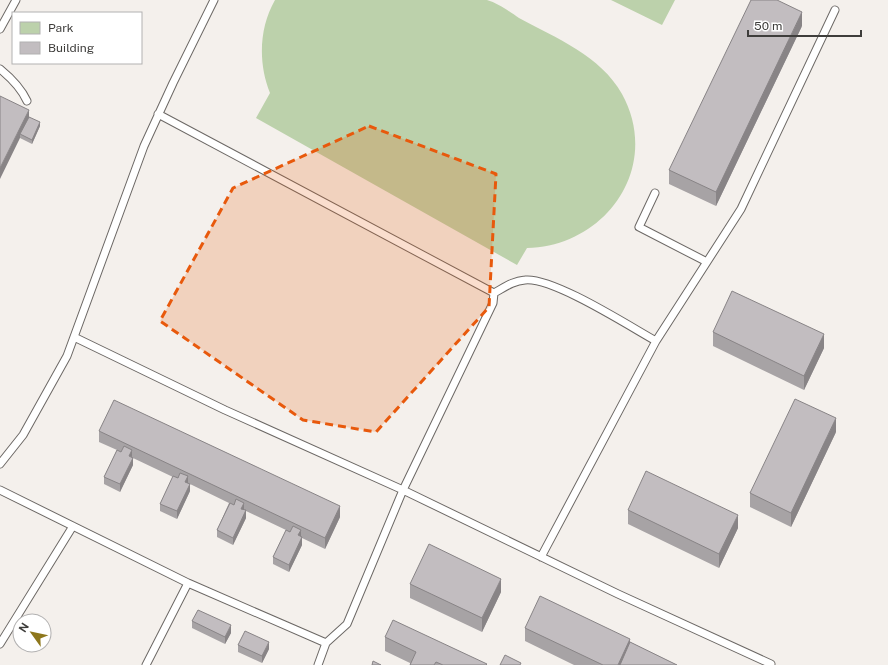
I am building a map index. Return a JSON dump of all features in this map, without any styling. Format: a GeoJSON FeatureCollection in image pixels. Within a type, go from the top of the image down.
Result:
{"type":"FeatureCollection","features":[{"type":"Feature","properties":{"kind":"lane"},"geometry":{"type":"LineString","coordinates":[[0,29],[16,0]]}},
{"type":"Feature","properties":{"kind":"lane"},"geometry":{"type":"LineString","coordinates":[[0,464],[23,435],[67,356],[144,146],[158,114],[214,0]]}},
{"type":"Feature","properties":{"kind":"lane"},"geometry":{"type":"LineString","coordinates":[[541,557],[656,341],[741,209],[835,10]]}},
{"type":"Feature","properties":{"kind":"lane"},"geometry":{"type":"LineString","coordinates":[[0,69],[10,77],[23,92],[27,101]]}},
{"type":"Feature","properties":{"kind":"lane"},"geometry":{"type":"LineString","coordinates":[[158,114],[494,294]]}},
{"type":"Feature","properties":{"kind":"lane"},"geometry":{"type":"LineString","coordinates":[[655,193],[639,227],[707,262]]}},
{"type":"Feature","properties":{"kind":"lane"},"geometry":{"type":"LineString","coordinates":[[318,665],[326,643],[347,624],[403,490],[493,303],[494,294],[512,282],[526,280],[546,282],[656,341]]}},
{"type":"Feature","properties":{"kind":"lane"},"geometry":{"type":"LineString","coordinates":[[74,337],[225,410],[403,490],[541,557],[771,664]]}},
{"type":"Feature","properties":{"kind":"lane"},"geometry":{"type":"LineString","coordinates":[[0,490],[188,583],[326,643]]}},
{"type":"Feature","properties":{"kind":"lane"},"geometry":{"type":"LineString","coordinates":[[0,644],[73,526]]}},
{"type":"Feature","properties":{"kind":"lane"},"geometry":{"type":"LineString","coordinates":[[146,665],[188,583]]}},
{"type":"Feature","properties":{"kind":"highlighted area"},"geometry":{"type":"Polygon","coordinates":[[[369,126],[496,174],[489,307],[376,432],[303,420],[160,321],[233,188],[369,126]]]}},
{"type":"Feature","properties":{"kind":"green space"},"geometry":{"type":"Polygon","coordinates":[[[275,0],[487,0],[500,5],[519,18],[576,49],[590,59],[613,81],[622,94],[633,121],[635,149],[630,174],[619,198],[602,218],[581,233],[555,244],[527,248],[517,265],[256,118],[270,93],[263,70],[262,46],[266,22],[275,0]]]}},
{"type":"Feature","properties":{"kind":"green space"},"geometry":{"type":"Polygon","coordinates":[[[611,0],[675,0],[662,25],[611,0]]]}},
{"type":"Feature","properties":{"kind":"building"},"geometry":{"type":"Polygon","coordinates":[[[751,0],[777,0],[802,12],[716,192],[669,170],[751,0]]]}},
{"type":"Feature","properties":{"kind":"building"},"geometry":{"type":"Polygon","coordinates":[[[0,96],[29,110],[0,168],[0,96]]]}},
{"type":"Feature","properties":{"kind":"building"},"geometry":{"type":"Polygon","coordinates":[[[29,117],[40,122],[32,140],[20,134],[29,117]]]}},
{"type":"Feature","properties":{"kind":"building"},"geometry":{"type":"Polygon","coordinates":[[[732,291],[824,334],[804,376],[713,332],[732,291]]]}},
{"type":"Feature","properties":{"kind":"building"},"geometry":{"type":"Polygon","coordinates":[[[795,399],[836,418],[791,513],[750,493],[795,399]]]}},
{"type":"Feature","properties":{"kind":"building"},"geometry":{"type":"Polygon","coordinates":[[[114,400],[340,506],[325,538],[99,431],[114,400]]]}},
{"type":"Feature","properties":{"kind":"building"},"geometry":{"type":"Polygon","coordinates":[[[124,446],[132,450],[129,456],[133,458],[120,484],[104,477],[117,450],[121,452],[124,446]]]}},
{"type":"Feature","properties":{"kind":"building"},"geometry":{"type":"Polygon","coordinates":[[[646,471],[738,515],[719,554],[628,510],[646,471]]]}},
{"type":"Feature","properties":{"kind":"building"},"geometry":{"type":"Polygon","coordinates":[[[180,473],[188,476],[185,482],[190,484],[177,511],[160,504],[173,476],[178,478],[180,473]]]}},
{"type":"Feature","properties":{"kind":"building"},"geometry":{"type":"Polygon","coordinates":[[[236,499],[244,503],[241,509],[246,510],[233,538],[217,530],[230,503],[234,505],[236,499]]]}},
{"type":"Feature","properties":{"kind":"building"},"geometry":{"type":"Polygon","coordinates":[[[293,526],[301,530],[298,535],[302,537],[289,565],[273,557],[286,530],[290,532],[293,526]]]}},
{"type":"Feature","properties":{"kind":"building"},"geometry":{"type":"Polygon","coordinates":[[[429,544],[501,579],[482,618],[410,584],[429,544]]]}},
{"type":"Feature","properties":{"kind":"building"},"geometry":{"type":"Polygon","coordinates":[[[540,596],[630,639],[618,665],[603,665],[525,628],[540,596]]]}},
{"type":"Feature","properties":{"kind":"building"},"geometry":{"type":"Polygon","coordinates":[[[198,610],[231,625],[225,637],[192,621],[198,610]]]}},
{"type":"Feature","properties":{"kind":"building"},"geometry":{"type":"Polygon","coordinates":[[[393,620],[487,664],[443,665],[436,662],[434,665],[410,665],[416,652],[385,637],[393,620]]]}},
{"type":"Feature","properties":{"kind":"building"},"geometry":{"type":"Polygon","coordinates":[[[245,631],[269,642],[262,656],[238,645],[245,631]]]}},
{"type":"Feature","properties":{"kind":"building"},"geometry":{"type":"Polygon","coordinates":[[[630,642],[677,665],[620,665],[630,642]]]}},
{"type":"Feature","properties":{"kind":"building"},"geometry":{"type":"Polygon","coordinates":[[[505,655],[521,663],[520,665],[500,665],[505,655]]]}},
{"type":"Feature","properties":{"kind":"building"},"geometry":{"type":"Polygon","coordinates":[[[373,661],[381,665],[372,665],[373,661]]]}}]}
